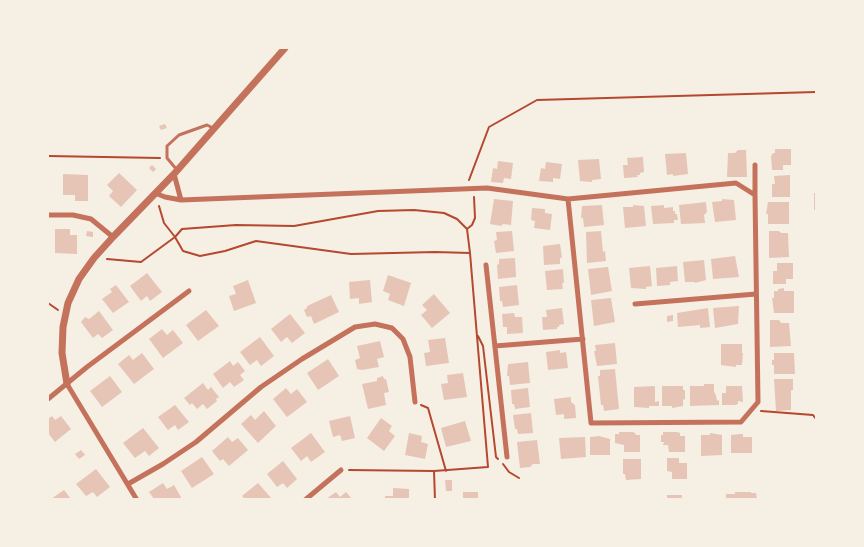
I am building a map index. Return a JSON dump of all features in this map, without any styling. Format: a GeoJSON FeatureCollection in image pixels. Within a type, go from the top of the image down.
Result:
{"type":"FeatureCollection","features":[{"type":"Feature","properties":{"kind":"street"},"geometry":{"type":"LineString","coordinates":[[137,500],[67,384],[62,353],[63,327],[68,302],[79,279],[94,258],[175,172],[285,48]]}},
{"type":"Feature","properties":{"kind":"street"},"geometry":{"type":"LineString","coordinates":[[568,199],[591,423],[741,422],[758,402],[755,165]]}},
{"type":"Feature","properties":{"kind":"street"},"geometry":{"type":"LineString","coordinates":[[175,172],[181,200]]}},
{"type":"Feature","properties":{"kind":"street"},"geometry":{"type":"LineString","coordinates":[[155,193],[181,200],[487,188],[568,199],[736,183],[755,195]]}},
{"type":"Feature","properties":{"kind":"street"},"geometry":{"type":"LineString","coordinates":[[48,215],[91,219],[113,237]]}},
{"type":"Feature","properties":{"kind":"street"},"geometry":{"type":"LineString","coordinates":[[486,265],[507,457]]}},
{"type":"Feature","properties":{"kind":"street"},"geometry":{"type":"LineString","coordinates":[[48,399],[189,291]]}},
{"type":"Feature","properties":{"kind":"street"},"geometry":{"type":"LineString","coordinates":[[635,304],[756,294]]}},
{"type":"Feature","properties":{"kind":"street"},"geometry":{"type":"LineString","coordinates":[[128,484],[196,442],[261,387],[302,359],[355,327],[375,324],[392,328],[402,339],[410,357],[415,402]]}},
{"type":"Feature","properties":{"kind":"street"},"geometry":{"type":"LineString","coordinates":[[495,346],[583,339]]}},
{"type":"Feature","properties":{"kind":"street"},"geometry":{"type":"LineString","coordinates":[[304,500],[341,470]]}},
{"type":"Feature","properties":{"kind":"lane"},"geometry":{"type":"LineString","coordinates":[[175,172],[167,158],[167,146],[179,135],[207,125],[214,129]]}},
{"type":"Feature","properties":{"kind":"path"},"geometry":{"type":"LineString","coordinates":[[465,189],[489,127],[537,100],[816,92]]}},
{"type":"Feature","properties":{"kind":"path"},"geometry":{"type":"LineString","coordinates":[[48,156],[167,158]]}},
{"type":"Feature","properties":{"kind":"path"},"geometry":{"type":"LineString","coordinates":[[468,230],[475,218],[473,189]]}},
{"type":"Feature","properties":{"kind":"path"},"geometry":{"type":"LineString","coordinates":[[159,206],[164,223],[183,251],[200,256],[225,251],[256,241],[351,254],[470,253]]}},
{"type":"Feature","properties":{"kind":"path"},"geometry":{"type":"LineString","coordinates":[[94,258],[141,262],[175,237],[182,229],[236,225],[294,226],[378,211],[414,210],[444,214],[457,219],[468,230],[488,467],[434,472],[341,470]]}},
{"type":"Feature","properties":{"kind":"path"},"geometry":{"type":"LineString","coordinates":[[415,402],[428,408],[446,471]]}},
{"type":"Feature","properties":{"kind":"path"},"geometry":{"type":"LineString","coordinates":[[750,411],[813,415],[816,419]]}},
{"type":"Feature","properties":{"kind":"path"},"geometry":{"type":"LineString","coordinates":[[434,472],[435,500]]}},
{"type":"Feature","properties":{"kind":"building"},"geometry":{"type":"Polygon","coordinates":[[[165,124],[167,128],[161,130],[159,126],[165,124]]]}},
{"type":"Feature","properties":{"kind":"building"},"geometry":{"type":"Polygon","coordinates":[[[775,149],[791,149],[791,165],[783,165],[783,170],[772,170],[771,156],[775,153],[775,149]]]}},
{"type":"Feature","properties":{"kind":"building"},"geometry":{"type":"Polygon","coordinates":[[[738,150],[746,150],[747,177],[727,177],[728,153],[735,153],[738,150]]]}},
{"type":"Feature","properties":{"kind":"building"},"geometry":{"type":"Polygon","coordinates":[[[686,153],[688,174],[667,175],[665,154],[686,153]]]}},
{"type":"Feature","properties":{"kind":"building"},"geometry":{"type":"Polygon","coordinates":[[[643,157],[644,172],[637,175],[638,177],[624,178],[623,165],[628,165],[627,158],[643,157]]]}},
{"type":"Feature","properties":{"kind":"building"},"geometry":{"type":"Polygon","coordinates":[[[599,159],[601,179],[592,180],[592,182],[580,181],[578,160],[599,159]]]}},
{"type":"Feature","properties":{"kind":"building"},"geometry":{"type":"Polygon","coordinates":[[[498,161],[513,163],[511,179],[504,178],[503,183],[491,182],[493,168],[497,169],[498,161]]]}},
{"type":"Feature","properties":{"kind":"building"},"geometry":{"type":"Polygon","coordinates":[[[546,162],[562,164],[560,179],[553,178],[553,182],[539,181],[541,168],[545,169],[546,162]]]}},
{"type":"Feature","properties":{"kind":"building"},"geometry":{"type":"Polygon","coordinates":[[[152,165],[156,169],[153,172],[149,168],[152,165]]]}},
{"type":"Feature","properties":{"kind":"building"},"geometry":{"type":"Polygon","coordinates":[[[119,173],[137,190],[121,207],[109,196],[113,191],[107,185],[119,173]]]}},
{"type":"Feature","properties":{"kind":"building"},"geometry":{"type":"Polygon","coordinates":[[[63,174],[88,175],[88,201],[75,201],[75,195],[63,195],[63,174]]]}},
{"type":"Feature","properties":{"kind":"building"},"geometry":{"type":"Polygon","coordinates":[[[790,175],[790,197],[772,197],[772,184],[775,184],[774,176],[790,175]]]}},
{"type":"Feature","properties":{"kind":"building"},"geometry":{"type":"Polygon","coordinates":[[[814,193],[816,193],[816,210],[814,210],[814,193]]]}},
{"type":"Feature","properties":{"kind":"building"},"geometry":{"type":"Polygon","coordinates":[[[494,199],[513,201],[511,225],[490,224],[494,199]]]}},
{"type":"Feature","properties":{"kind":"building"},"geometry":{"type":"Polygon","coordinates":[[[722,199],[734,200],[736,220],[715,222],[712,202],[722,201],[722,199]]]}},
{"type":"Feature","properties":{"kind":"building"},"geometry":{"type":"Polygon","coordinates":[[[706,202],[705,223],[681,224],[679,205],[706,202]]]}},
{"type":"Feature","properties":{"kind":"building"},"geometry":{"type":"Polygon","coordinates":[[[768,202],[789,202],[789,224],[768,224],[768,214],[766,214],[768,202]]]}},
{"type":"Feature","properties":{"kind":"building"},"geometry":{"type":"Polygon","coordinates":[[[602,205],[604,225],[584,227],[583,218],[581,218],[582,206],[602,205]]]}},
{"type":"Feature","properties":{"kind":"building"},"geometry":{"type":"Polygon","coordinates":[[[633,205],[644,206],[646,226],[625,228],[623,207],[633,207],[633,205]]]}},
{"type":"Feature","properties":{"kind":"building"},"geometry":{"type":"Polygon","coordinates":[[[664,205],[664,208],[673,207],[678,220],[674,220],[674,223],[653,224],[651,206],[664,205]]]}},
{"type":"Feature","properties":{"kind":"building"},"geometry":{"type":"Polygon","coordinates":[[[532,208],[545,209],[545,213],[552,214],[550,230],[534,228],[535,221],[531,220],[532,208]]]}},
{"type":"Feature","properties":{"kind":"building"},"geometry":{"type":"Polygon","coordinates":[[[55,229],[70,229],[70,235],[77,235],[77,254],[55,253],[55,229]]]}},
{"type":"Feature","properties":{"kind":"building"},"geometry":{"type":"Polygon","coordinates":[[[87,231],[93,232],[93,237],[86,236],[87,231]]]}},
{"type":"Feature","properties":{"kind":"building"},"geometry":{"type":"Polygon","coordinates":[[[512,231],[514,251],[496,253],[494,241],[497,240],[496,232],[512,231]]]}},
{"type":"Feature","properties":{"kind":"building"},"geometry":{"type":"Polygon","coordinates":[[[601,231],[606,261],[587,263],[586,232],[601,231]]]}},
{"type":"Feature","properties":{"kind":"building"},"geometry":{"type":"Polygon","coordinates":[[[769,231],[788,233],[789,257],[769,258],[769,231]]]}},
{"type":"Feature","properties":{"kind":"building"},"geometry":{"type":"Polygon","coordinates":[[[560,244],[562,258],[560,258],[560,264],[544,265],[543,246],[560,244]]]}},
{"type":"Feature","properties":{"kind":"building"},"geometry":{"type":"Polygon","coordinates":[[[735,256],[739,277],[713,279],[711,259],[735,256]]]}},
{"type":"Feature","properties":{"kind":"building"},"geometry":{"type":"Polygon","coordinates":[[[515,258],[516,277],[498,279],[497,265],[499,264],[499,259],[515,258]]]}},
{"type":"Feature","properties":{"kind":"building"},"geometry":{"type":"Polygon","coordinates":[[[704,260],[706,280],[695,283],[685,282],[683,262],[704,260]]]}},
{"type":"Feature","properties":{"kind":"building"},"geometry":{"type":"Polygon","coordinates":[[[777,263],[793,263],[793,279],[786,279],[786,284],[773,284],[773,271],[777,271],[777,263]]]}},
{"type":"Feature","properties":{"kind":"building"},"geometry":{"type":"Polygon","coordinates":[[[650,266],[652,286],[646,287],[646,289],[631,288],[629,268],[650,266]]]}},
{"type":"Feature","properties":{"kind":"building"},"geometry":{"type":"Polygon","coordinates":[[[677,266],[678,281],[670,282],[670,285],[657,286],[656,268],[677,266]]]}},
{"type":"Feature","properties":{"kind":"building"},"geometry":{"type":"Polygon","coordinates":[[[608,267],[612,291],[591,295],[588,269],[608,267]]]}},
{"type":"Feature","properties":{"kind":"building"},"geometry":{"type":"Polygon","coordinates":[[[563,269],[563,289],[547,290],[545,271],[563,269]]]}},
{"type":"Feature","properties":{"kind":"building"},"geometry":{"type":"Polygon","coordinates":[[[147,273],[162,292],[150,301],[147,296],[141,301],[130,286],[147,273]]]}},
{"type":"Feature","properties":{"kind":"building"},"geometry":{"type":"Polygon","coordinates":[[[388,275],[411,283],[404,306],[388,300],[390,294],[383,291],[388,275]]]}},
{"type":"Feature","properties":{"kind":"building"},"geometry":{"type":"Polygon","coordinates":[[[248,280],[256,303],[234,311],[229,296],[236,294],[233,286],[248,280]]]}},
{"type":"Feature","properties":{"kind":"building"},"geometry":{"type":"Polygon","coordinates":[[[370,280],[372,302],[359,304],[359,298],[350,299],[349,282],[370,280]]]}},
{"type":"Feature","properties":{"kind":"building"},"geometry":{"type":"Polygon","coordinates":[[[116,285],[129,302],[113,313],[102,299],[112,292],[110,289],[116,285]]]}},
{"type":"Feature","properties":{"kind":"building"},"geometry":{"type":"Polygon","coordinates":[[[517,285],[519,305],[503,307],[502,301],[500,301],[499,287],[517,285]]]}},
{"type":"Feature","properties":{"kind":"building"},"geometry":{"type":"Polygon","coordinates":[[[784,288],[784,291],[794,291],[794,313],[774,313],[772,298],[774,298],[774,291],[784,288]]]}},
{"type":"Feature","properties":{"kind":"building"},"geometry":{"type":"Polygon","coordinates":[[[434,294],[450,313],[432,328],[421,315],[427,310],[422,305],[434,294]]]}},
{"type":"Feature","properties":{"kind":"building"},"geometry":{"type":"Polygon","coordinates":[[[331,295],[339,312],[314,324],[311,316],[307,317],[304,310],[307,306],[331,295]]]}},
{"type":"Feature","properties":{"kind":"building"},"geometry":{"type":"Polygon","coordinates":[[[611,298],[615,322],[594,326],[591,300],[611,298]]]}},
{"type":"Feature","properties":{"kind":"building"},"geometry":{"type":"Polygon","coordinates":[[[739,306],[738,324],[715,328],[713,308],[739,306]]]}},
{"type":"Feature","properties":{"kind":"building"},"geometry":{"type":"Polygon","coordinates":[[[562,308],[564,324],[559,325],[557,329],[543,330],[542,317],[547,317],[546,310],[562,308]]]}},
{"type":"Feature","properties":{"kind":"building"},"geometry":{"type":"Polygon","coordinates":[[[708,308],[710,327],[700,328],[700,325],[678,327],[677,313],[708,308]]]}},
{"type":"Feature","properties":{"kind":"building"},"geometry":{"type":"Polygon","coordinates":[[[206,310],[219,326],[198,341],[186,325],[206,310]]]}},
{"type":"Feature","properties":{"kind":"building"},"geometry":{"type":"Polygon","coordinates":[[[99,311],[113,330],[102,338],[98,334],[93,338],[81,322],[85,317],[89,319],[99,311]]]}},
{"type":"Feature","properties":{"kind":"building"},"geometry":{"type":"Polygon","coordinates":[[[514,313],[515,317],[522,317],[523,333],[507,334],[507,327],[503,327],[502,314],[514,313]]]}},
{"type":"Feature","properties":{"kind":"building"},"geometry":{"type":"Polygon","coordinates":[[[290,314],[305,333],[292,343],[287,337],[281,342],[271,329],[290,314]]]}},
{"type":"Feature","properties":{"kind":"building"},"geometry":{"type":"Polygon","coordinates":[[[673,315],[673,321],[667,322],[667,316],[673,315]]]}},
{"type":"Feature","properties":{"kind":"building"},"geometry":{"type":"Polygon","coordinates":[[[770,320],[789,323],[791,346],[770,347],[770,320]]]}},
{"type":"Feature","properties":{"kind":"building"},"geometry":{"type":"Polygon","coordinates":[[[162,329],[167,335],[173,330],[183,343],[163,358],[149,339],[162,329]]]}},
{"type":"Feature","properties":{"kind":"building"},"geometry":{"type":"Polygon","coordinates":[[[260,337],[274,356],[261,366],[257,360],[250,365],[240,352],[260,337]]]}},
{"type":"Feature","properties":{"kind":"building"},"geometry":{"type":"Polygon","coordinates":[[[445,338],[449,363],[426,366],[424,353],[430,352],[428,340],[445,338]]]}},
{"type":"Feature","properties":{"kind":"building"},"geometry":{"type":"Polygon","coordinates":[[[380,341],[384,357],[377,359],[379,367],[357,369],[355,360],[360,358],[357,346],[380,341]]]}},
{"type":"Feature","properties":{"kind":"building"},"geometry":{"type":"Polygon","coordinates":[[[615,343],[617,364],[597,366],[594,351],[596,351],[595,345],[615,343]]]}},
{"type":"Feature","properties":{"kind":"building"},"geometry":{"type":"Polygon","coordinates":[[[721,344],[742,344],[742,365],[736,365],[736,367],[721,365],[721,344]]]}},
{"type":"Feature","properties":{"kind":"building"},"geometry":{"type":"Polygon","coordinates":[[[560,350],[560,353],[566,352],[568,368],[548,370],[546,352],[560,350]]]}},
{"type":"Feature","properties":{"kind":"building"},"geometry":{"type":"Polygon","coordinates":[[[142,353],[154,369],[134,384],[118,364],[129,355],[133,360],[142,353]]]}},
{"type":"Feature","properties":{"kind":"building"},"geometry":{"type":"Polygon","coordinates":[[[774,353],[794,353],[795,374],[774,374],[772,360],[774,360],[774,353]]]}},
{"type":"Feature","properties":{"kind":"building"},"geometry":{"type":"Polygon","coordinates":[[[328,359],[339,376],[318,390],[307,373],[328,359]]]}},
{"type":"Feature","properties":{"kind":"building"},"geometry":{"type":"Polygon","coordinates":[[[230,361],[233,366],[238,362],[245,371],[240,375],[244,380],[234,387],[230,382],[223,388],[213,374],[230,361]]]}},
{"type":"Feature","properties":{"kind":"building"},"geometry":{"type":"Polygon","coordinates":[[[528,362],[530,383],[510,385],[509,376],[507,376],[508,364],[528,362]]]}},
{"type":"Feature","properties":{"kind":"building"},"geometry":{"type":"Polygon","coordinates":[[[615,369],[619,409],[604,411],[603,405],[601,405],[598,376],[600,376],[600,370],[615,369]]]}},
{"type":"Feature","properties":{"kind":"building"},"geometry":{"type":"Polygon","coordinates":[[[463,373],[467,397],[444,400],[441,384],[448,383],[447,375],[463,373]]]}},
{"type":"Feature","properties":{"kind":"building"},"geometry":{"type":"Polygon","coordinates":[[[110,376],[122,392],[102,407],[90,391],[110,376]]]}},
{"type":"Feature","properties":{"kind":"building"},"geometry":{"type":"Polygon","coordinates":[[[383,376],[386,379],[389,392],[384,393],[386,405],[368,409],[362,384],[377,381],[377,378],[383,376]]]}},
{"type":"Feature","properties":{"kind":"building"},"geometry":{"type":"Polygon","coordinates":[[[774,379],[793,379],[791,410],[776,411],[774,379]]]}},
{"type":"Feature","properties":{"kind":"building"},"geometry":{"type":"Polygon","coordinates":[[[203,383],[208,390],[211,387],[219,397],[207,409],[203,404],[197,409],[184,398],[203,383]]]}},
{"type":"Feature","properties":{"kind":"building"},"geometry":{"type":"Polygon","coordinates":[[[704,384],[714,384],[714,392],[717,401],[719,400],[719,405],[690,406],[690,386],[704,386],[704,384]]]}},
{"type":"Feature","properties":{"kind":"building"},"geometry":{"type":"Polygon","coordinates":[[[655,386],[655,402],[659,401],[659,406],[649,406],[649,408],[634,407],[634,387],[655,386]]]}},
{"type":"Feature","properties":{"kind":"building"},"geometry":{"type":"Polygon","coordinates":[[[662,386],[683,386],[685,400],[683,399],[683,406],[672,408],[672,406],[662,406],[662,386]]]}},
{"type":"Feature","properties":{"kind":"building"},"geometry":{"type":"Polygon","coordinates":[[[726,386],[742,386],[743,402],[738,401],[738,404],[735,405],[722,405],[722,393],[726,393],[726,386]]]}},
{"type":"Feature","properties":{"kind":"building"},"geometry":{"type":"Polygon","coordinates":[[[286,388],[291,394],[297,389],[307,402],[287,417],[273,399],[286,388]]]}},
{"type":"Feature","properties":{"kind":"building"},"geometry":{"type":"Polygon","coordinates":[[[528,388],[530,407],[515,409],[514,404],[512,404],[511,390],[528,388]]]}},
{"type":"Feature","properties":{"kind":"building"},"geometry":{"type":"Polygon","coordinates":[[[571,397],[571,402],[575,405],[576,418],[564,419],[564,414],[556,415],[554,399],[571,397]]]}},
{"type":"Feature","properties":{"kind":"building"},"geometry":{"type":"Polygon","coordinates":[[[175,405],[189,422],[178,430],[175,425],[168,430],[158,417],[175,405]]]}},
{"type":"Feature","properties":{"kind":"building"},"geometry":{"type":"Polygon","coordinates":[[[264,411],[276,426],[258,443],[241,424],[251,415],[255,420],[264,411]]]}},
{"type":"Feature","properties":{"kind":"building"},"geometry":{"type":"Polygon","coordinates":[[[531,413],[533,433],[518,434],[517,429],[515,429],[513,415],[531,413]]]}},
{"type":"Feature","properties":{"kind":"building"},"geometry":{"type":"Polygon","coordinates":[[[52,416],[55,420],[61,416],[71,429],[55,442],[48,433],[48,419],[52,416]]]}},
{"type":"Feature","properties":{"kind":"building"},"geometry":{"type":"Polygon","coordinates":[[[350,416],[355,438],[342,441],[340,435],[333,437],[329,421],[350,416]]]}},
{"type":"Feature","properties":{"kind":"building"},"geometry":{"type":"Polygon","coordinates":[[[381,418],[392,426],[389,431],[395,436],[384,451],[367,438],[381,418]]]}},
{"type":"Feature","properties":{"kind":"building"},"geometry":{"type":"Polygon","coordinates":[[[465,421],[471,441],[446,447],[441,428],[465,421]]]}},
{"type":"Feature","properties":{"kind":"building"},"geometry":{"type":"Polygon","coordinates":[[[143,428],[159,448],[149,456],[145,451],[135,458],[123,443],[143,428]]]}},
{"type":"Feature","properties":{"kind":"building"},"geometry":{"type":"Polygon","coordinates":[[[619,432],[633,432],[636,435],[640,435],[640,452],[624,452],[624,445],[615,443],[615,434],[619,434],[619,432]]]}},
{"type":"Feature","properties":{"kind":"building"},"geometry":{"type":"Polygon","coordinates":[[[663,432],[677,432],[680,433],[680,436],[685,436],[685,452],[669,452],[668,445],[663,445],[664,442],[661,442],[663,432]]]}},
{"type":"Feature","properties":{"kind":"building"},"geometry":{"type":"Polygon","coordinates":[[[311,433],[325,452],[311,462],[307,456],[301,461],[291,448],[311,433]]]}},
{"type":"Feature","properties":{"kind":"building"},"geometry":{"type":"Polygon","coordinates":[[[409,433],[422,436],[421,442],[428,444],[425,459],[405,455],[409,433]]]}},
{"type":"Feature","properties":{"kind":"building"},"geometry":{"type":"Polygon","coordinates":[[[710,433],[722,435],[722,455],[701,456],[701,435],[710,435],[710,433]]]}},
{"type":"Feature","properties":{"kind":"building"},"geometry":{"type":"Polygon","coordinates":[[[743,434],[743,437],[752,437],[752,453],[731,453],[731,435],[743,434]]]}},
{"type":"Feature","properties":{"kind":"building"},"geometry":{"type":"Polygon","coordinates":[[[599,436],[610,439],[610,455],[590,455],[590,437],[599,436]]]}},
{"type":"Feature","properties":{"kind":"building"},"geometry":{"type":"Polygon","coordinates":[[[228,437],[232,442],[238,438],[248,450],[229,466],[223,459],[220,461],[212,451],[228,437]]]}},
{"type":"Feature","properties":{"kind":"building"},"geometry":{"type":"Polygon","coordinates":[[[585,437],[586,457],[561,459],[559,438],[585,437]]]}},
{"type":"Feature","properties":{"kind":"building"},"geometry":{"type":"Polygon","coordinates":[[[537,440],[540,464],[520,468],[517,442],[537,440]]]}},
{"type":"Feature","properties":{"kind":"building"},"geometry":{"type":"Polygon","coordinates":[[[81,450],[85,455],[79,459],[75,454],[81,450]]]}},
{"type":"Feature","properties":{"kind":"building"},"geometry":{"type":"Polygon","coordinates":[[[202,457],[214,474],[192,488],[181,471],[202,457]]]}},
{"type":"Feature","properties":{"kind":"building"},"geometry":{"type":"Polygon","coordinates":[[[667,458],[679,458],[679,463],[687,463],[687,479],[672,479],[672,472],[667,471],[667,458]]]}},
{"type":"Feature","properties":{"kind":"building"},"geometry":{"type":"Polygon","coordinates":[[[623,459],[641,459],[641,479],[626,480],[625,474],[623,474],[623,459]]]}},
{"type":"Feature","properties":{"kind":"building"},"geometry":{"type":"Polygon","coordinates":[[[283,461],[297,479],[287,488],[283,483],[277,487],[267,474],[283,461]]]}},
{"type":"Feature","properties":{"kind":"building"},"geometry":{"type":"Polygon","coordinates":[[[96,469],[110,487],[97,497],[93,492],[86,496],[76,484],[96,469]]]}},
{"type":"Feature","properties":{"kind":"building"},"geometry":{"type":"Polygon","coordinates":[[[445,480],[452,480],[452,491],[446,491],[445,480]]]}},
{"type":"Feature","properties":{"kind":"building"},"geometry":{"type":"Polygon","coordinates":[[[163,483],[167,489],[174,485],[182,499],[154,499],[149,492],[163,483]]]}},
{"type":"Feature","properties":{"kind":"building"},"geometry":{"type":"Polygon","coordinates":[[[258,483],[272,499],[245,499],[242,496],[258,483]]]}},
{"type":"Feature","properties":{"kind":"building"},"geometry":{"type":"Polygon","coordinates":[[[393,488],[409,489],[409,499],[385,499],[385,496],[393,496],[393,488]]]}},
{"type":"Feature","properties":{"kind":"building"},"geometry":{"type":"Polygon","coordinates":[[[64,490],[71,499],[51,499],[64,490]]]}},
{"type":"Feature","properties":{"kind":"building"},"geometry":{"type":"Polygon","coordinates":[[[336,492],[340,497],[346,492],[352,499],[326,499],[336,492]]]}},
{"type":"Feature","properties":{"kind":"building"},"geometry":{"type":"Polygon","coordinates":[[[463,492],[478,492],[478,499],[463,499],[463,492]]]}},
{"type":"Feature","properties":{"kind":"building"},"geometry":{"type":"Polygon","coordinates":[[[735,492],[756,493],[757,499],[726,499],[726,494],[735,494],[735,492]]]}},
{"type":"Feature","properties":{"kind":"building"},"geometry":{"type":"Polygon","coordinates":[[[667,495],[682,495],[682,499],[667,499],[667,495]]]}}]}
